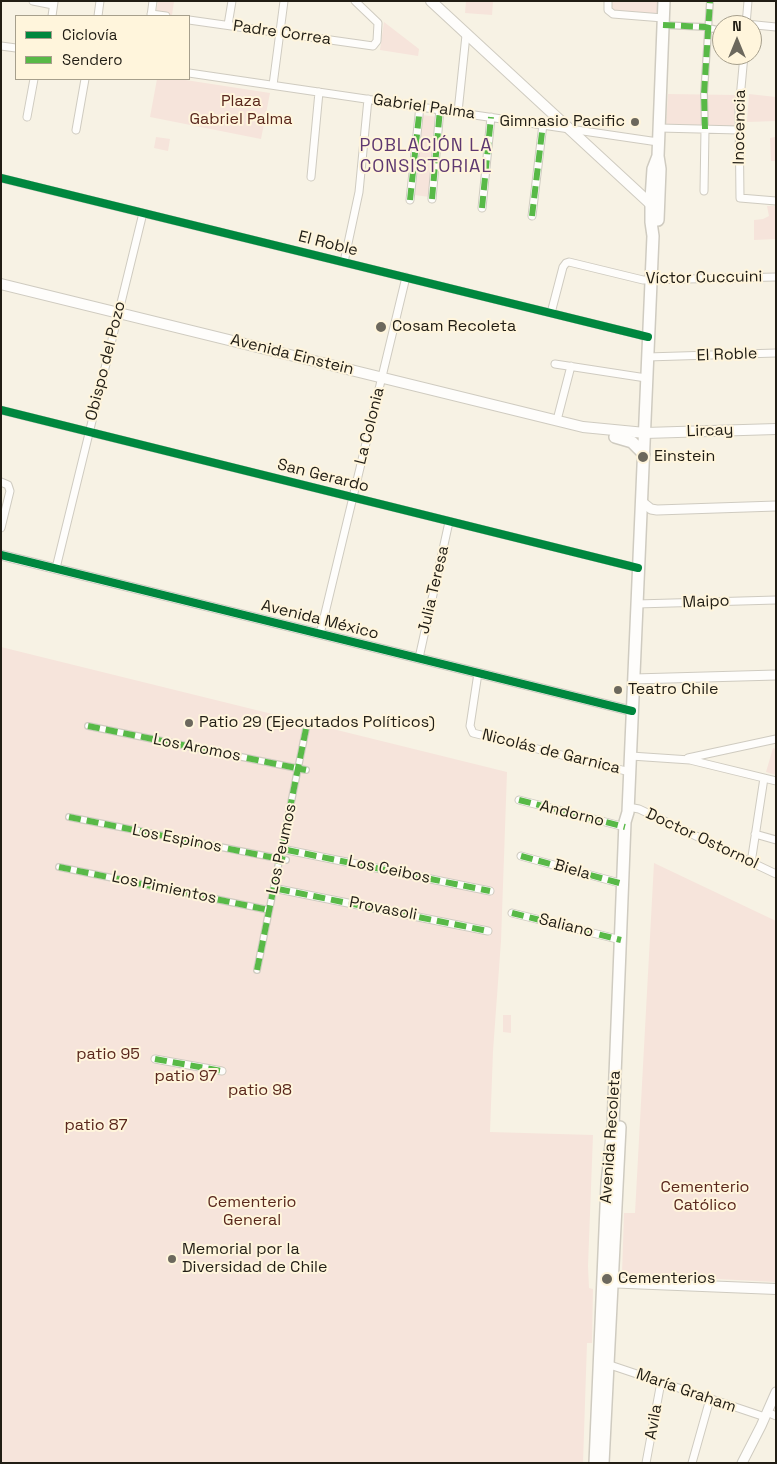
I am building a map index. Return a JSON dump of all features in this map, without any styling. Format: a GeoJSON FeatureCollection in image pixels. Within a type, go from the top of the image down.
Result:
{"type":"FeatureCollection","features":[{"type":"Feature","properties":{"kind":"main road"},"geometry":{"type":"LineString","coordinates":[[431,1],[655,209]]}},
{"type":"Feature","properties":{"kind":"main road","name":"Avenida Recoleta"},"geometry":{"type":"LineString","coordinates":[[603,1463],[607,1364],[607,1184],[613,1126],[653,236],[658,222],[655,209],[660,169],[658,142],[664,1]]}},
{"type":"Feature","properties":{"kind":"main road","name":"Avenida Einstein"},"geometry":{"type":"LineString","coordinates":[[1,284],[557,420],[602,434],[615,437],[645,434]]}},
{"type":"Feature","properties":{"kind":"main road","name":"Avenida Einstein"},"geometry":{"type":"LineString","coordinates":[[583,427],[645,434]]}},
{"type":"Feature","properties":{"kind":"main road","name":"Lircay"},"geometry":{"type":"LineString","coordinates":[[645,434],[776,429]]}},
{"type":"Feature","properties":{"kind":"main road"},"geometry":{"type":"LineString","coordinates":[[615,437],[632,442],[644,454]]}},
{"type":"Feature","properties":{"kind":"main road","name":"Avenida Recoleta"},"geometry":{"type":"LineString","coordinates":[[595,1463],[620,1126],[631,822],[628,810]]}},
{"type":"Feature","properties":{"kind":"main road"},"geometry":{"type":"LineString","coordinates":[[607,1282],[776,1288]]}},
{"type":"Feature","properties":{"kind":"street"},"geometry":{"type":"LineString","coordinates":[[33,1],[54,3]]}},
{"type":"Feature","properties":{"kind":"street"},"geometry":{"type":"LineString","coordinates":[[98,15],[100,1]]}},
{"type":"Feature","properties":{"kind":"street"},"geometry":{"type":"LineString","coordinates":[[151,15],[153,1]]}},
{"type":"Feature","properties":{"kind":"street"},"geometry":{"type":"LineString","coordinates":[[228,25],[232,1]]}},
{"type":"Feature","properties":{"kind":"street"},"geometry":{"type":"LineString","coordinates":[[274,85],[284,1]]}},
{"type":"Feature","properties":{"kind":"street","name":"Padre Correa"},"geometry":{"type":"LineString","coordinates":[[190,20],[370,46],[374,45],[378,23],[356,1]]}},
{"type":"Feature","properties":{"kind":"street"},"geometry":{"type":"LineString","coordinates":[[608,1],[608,10],[615,14],[712,30]]}},
{"type":"Feature","properties":{"kind":"street"},"geometry":{"type":"LineString","coordinates":[[704,191],[704,94],[710,1]]}},
{"type":"Feature","properties":{"kind":"street"},"geometry":{"type":"LineString","coordinates":[[747,15],[748,1]]}},
{"type":"Feature","properties":{"kind":"street"},"geometry":{"type":"LineString","coordinates":[[762,26],[776,27]]}},
{"type":"Feature","properties":{"kind":"street"},"geometry":{"type":"LineString","coordinates":[[458,112],[466,34]]}},
{"type":"Feature","properties":{"kind":"street"},"geometry":{"type":"LineString","coordinates":[[1,46],[15,48]]}},
{"type":"Feature","properties":{"kind":"street","name":"Inocencia"},"geometry":{"type":"LineString","coordinates":[[743,65],[739,104],[740,198],[776,201]]}},
{"type":"Feature","properties":{"kind":"street","name":"Gabriel Palma"},"geometry":{"type":"LineString","coordinates":[[190,73],[658,142]]}},
{"type":"Feature","properties":{"kind":"street"},"geometry":{"type":"LineString","coordinates":[[27,117],[34,80]]}},
{"type":"Feature","properties":{"kind":"street"},"geometry":{"type":"LineString","coordinates":[[76,130],[85,80]]}},
{"type":"Feature","properties":{"kind":"street"},"geometry":{"type":"LineString","coordinates":[[311,177],[319,92]]}},
{"type":"Feature","properties":{"kind":"street"},"geometry":{"type":"LineString","coordinates":[[344,262],[359,192],[368,99]]}},
{"type":"Feature","properties":{"kind":"street"},"geometry":{"type":"LineString","coordinates":[[410,200],[420,106]]}},
{"type":"Feature","properties":{"kind":"street"},"geometry":{"type":"LineString","coordinates":[[432,199],[440,109]]}},
{"type":"Feature","properties":{"kind":"street"},"geometry":{"type":"LineString","coordinates":[[482,208],[491,117]]}},
{"type":"Feature","properties":{"kind":"street"},"geometry":{"type":"LineString","coordinates":[[532,216],[542,124]]}},
{"type":"Feature","properties":{"kind":"street"},"geometry":{"type":"LineString","coordinates":[[659,128],[739,130]]}},
{"type":"Feature","properties":{"kind":"street","name":"El Roble"},"geometry":{"type":"LineString","coordinates":[[1,178],[648,337]]}},
{"type":"Feature","properties":{"kind":"street","name":"Obispo del Pozo"},"geometry":{"type":"LineString","coordinates":[[56,568],[143,213]]}},
{"type":"Feature","properties":{"kind":"street","name":"Víctor Cuccuini"},"geometry":{"type":"LineString","coordinates":[[551,313],[564,267],[568,262],[651,281],[776,277]]}},
{"type":"Feature","properties":{"kind":"street","name":"La Colonia"},"geometry":{"type":"LineString","coordinates":[[320,634],[406,277]]}},
{"type":"Feature","properties":{"kind":"street","name":"El Roble"},"geometry":{"type":"LineString","coordinates":[[647,357],[776,353]]}},
{"type":"Feature","properties":{"kind":"street"},"geometry":{"type":"LineString","coordinates":[[555,364],[646,378]]}},
{"type":"Feature","properties":{"kind":"street"},"geometry":{"type":"LineString","coordinates":[[557,420],[571,366]]}},
{"type":"Feature","properties":{"kind":"street","name":"San Gerardo"},"geometry":{"type":"LineString","coordinates":[[1,410],[638,568]]}},
{"type":"Feature","properties":{"kind":"street"},"geometry":{"type":"LineString","coordinates":[[1,482],[8,485],[10,490],[1,528]]}},
{"type":"Feature","properties":{"kind":"street"},"geometry":{"type":"LineString","coordinates":[[641,501],[651,509],[657,510],[776,506]]}},
{"type":"Feature","properties":{"kind":"street"},"geometry":{"type":"LineString","coordinates":[[641,520],[657,510]]}},
{"type":"Feature","properties":{"kind":"street","name":"Julia Teresa"},"geometry":{"type":"LineString","coordinates":[[419,658],[449,522]]}},
{"type":"Feature","properties":{"kind":"street","name":"Avenida México"},"geometry":{"type":"LineString","coordinates":[[1,555],[632,711]]}},
{"type":"Feature","properties":{"kind":"street","name":"Maipo"},"geometry":{"type":"LineString","coordinates":[[637,604],[776,600]]}},
{"type":"Feature","properties":{"kind":"street","name":"Nicolás de Garnica"},"geometry":{"type":"LineString","coordinates":[[478,673],[470,726],[473,733],[630,772]]}},
{"type":"Feature","properties":{"kind":"street"},"geometry":{"type":"LineString","coordinates":[[634,679],[776,675]]}},
{"type":"Feature","properties":{"kind":"street","name":"Los Aromos"},"geometry":{"type":"LineString","coordinates":[[88,726],[306,770]]}},
{"type":"Feature","properties":{"kind":"street","name":"Los Peumos"},"geometry":{"type":"LineString","coordinates":[[257,970],[269,910],[283,860],[306,729]]}},
{"type":"Feature","properties":{"kind":"street"},"geometry":{"type":"LineString","coordinates":[[682,759],[776,739]]}},
{"type":"Feature","properties":{"kind":"street"},"geometry":{"type":"LineString","coordinates":[[712,753],[712,765]]}},
{"type":"Feature","properties":{"kind":"street","name":"Nicolás de Garnica"},"geometry":{"type":"LineString","coordinates":[[630,756],[682,759],[776,781]]}},
{"type":"Feature","properties":{"kind":"street"},"geometry":{"type":"LineString","coordinates":[[751,863],[764,778]]}},
{"type":"Feature","properties":{"kind":"street","name":"Andorno"},"geometry":{"type":"LineString","coordinates":[[519,800],[625,827]]}},
{"type":"Feature","properties":{"kind":"street","name":"Doctor Ostornol"},"geometry":{"type":"LineString","coordinates":[[628,810],[639,809],[776,874]]}},
{"type":"Feature","properties":{"kind":"street","name":"Los Espinos"},"geometry":{"type":"LineString","coordinates":[[69,817],[283,860]]}},
{"type":"Feature","properties":{"kind":"street"},"geometry":{"type":"LineString","coordinates":[[755,834],[776,840]]}},
{"type":"Feature","properties":{"kind":"street","name":"Los Ceibos"},"geometry":{"type":"LineString","coordinates":[[287,850],[490,891]]}},
{"type":"Feature","properties":{"kind":"street","name":"Biela"},"geometry":{"type":"LineString","coordinates":[[521,856],[623,884]]}},
{"type":"Feature","properties":{"kind":"street","name":"Los Pimientos"},"geometry":{"type":"LineString","coordinates":[[59,866],[269,910]]}},
{"type":"Feature","properties":{"kind":"street","name":"Provasoli"},"geometry":{"type":"LineString","coordinates":[[278,889],[488,931]]}},
{"type":"Feature","properties":{"kind":"street","name":"Saliano"},"geometry":{"type":"LineString","coordinates":[[512,913],[621,940]]}},
{"type":"Feature","properties":{"kind":"street"},"geometry":{"type":"LineString","coordinates":[[155,1059],[222,1071]]}},
{"type":"Feature","properties":{"kind":"street","name":"María Graham"},"geometry":{"type":"LineString","coordinates":[[607,1364],[710,1399],[769,1415]]}},
{"type":"Feature","properties":{"kind":"street","name":"Avila"},"geometry":{"type":"LineString","coordinates":[[646,1463],[660,1382]]}},
{"type":"Feature","properties":{"kind":"street"},"geometry":{"type":"LineString","coordinates":[[742,1463],[769,1415],[776,1392]]}},
{"type":"Feature","properties":{"kind":"street"},"geometry":{"type":"LineString","coordinates":[[692,1463],[710,1399]]}},
{"type":"Feature","properties":{"kind":"green space"},"geometry":{"type":"Polygon","coordinates":[[[158,1],[174,1],[172,15],[156,13],[158,1]]]}},
{"type":"Feature","properties":{"kind":"green space"},"geometry":{"type":"Polygon","coordinates":[[[466,1],[493,1],[492,15],[465,13],[466,1]]]}},
{"type":"Feature","properties":{"kind":"green space"},"geometry":{"type":"Polygon","coordinates":[[[612,1],[658,1],[657,15],[615,12],[612,9],[612,1]]]}},
{"type":"Feature","properties":{"kind":"green space"},"geometry":{"type":"Polygon","coordinates":[[[384,22],[419,49],[418,56],[380,50],[384,22]]]}},
{"type":"Feature","properties":{"kind":"green space","name":"Plaza Gabriel Palma"},"geometry":{"type":"Polygon","coordinates":[[[157,80],[186,80],[270,93],[261,139],[150,117],[157,80]]]}},
{"type":"Feature","properties":{"kind":"green space"},"geometry":{"type":"Polygon","coordinates":[[[668,94],[736,95],[734,126],[666,125],[668,94]]]}},
{"type":"Feature","properties":{"kind":"green space"},"geometry":{"type":"Polygon","coordinates":[[[749,94],[776,97],[776,121],[747,122],[749,94]]]}},
{"type":"Feature","properties":{"kind":"green space"},"geometry":{"type":"Polygon","coordinates":[[[422,115],[438,117],[430,197],[414,195],[422,115]]]}},
{"type":"Feature","properties":{"kind":"green space"},"geometry":{"type":"Polygon","coordinates":[[[156,137],[170,139],[168,151],[154,148],[156,137]]]}},
{"type":"Feature","properties":{"kind":"green space"},"geometry":{"type":"Polygon","coordinates":[[[776,137],[776,170],[775,161],[771,161],[770,138],[776,137]]]}},
{"type":"Feature","properties":{"kind":"green space"},"geometry":{"type":"Polygon","coordinates":[[[767,206],[776,206],[776,239],[754,240],[754,220],[769,216],[767,206]]]}},
{"type":"Feature","properties":{"kind":"green space","name":"Cementerio General"},"geometry":{"type":"Polygon","coordinates":[[[1,647],[507,772],[501,941],[493,1051],[490,1132],[593,1135],[588,1266],[589,1288],[593,1289],[592,1343],[587,1343],[583,1463],[1,1463],[1,647]]]}},
{"type":"Feature","properties":{"kind":"green space"},"geometry":{"type":"Polygon","coordinates":[[[773,748],[776,749],[776,775],[766,772],[773,748]]]}},
{"type":"Feature","properties":{"kind":"green space","name":"Cementerio Católico"},"geometry":{"type":"Polygon","coordinates":[[[654,863],[776,921],[776,1282],[622,1274],[624,1213],[635,1213],[654,863]]]}},
{"type":"Feature","properties":{"kind":"green space"},"geometry":{"type":"Polygon","coordinates":[[[503,1015],[511,1015],[511,1033],[503,1032],[503,1015]]]}},
{"type":"Feature","properties":{"kind":"marked path"},"geometry":{"type":"LineString","coordinates":[[705,129],[704,94],[710,1]]}},
{"type":"Feature","properties":{"kind":"marked path"},"geometry":{"type":"LineString","coordinates":[[663,25],[712,29]]}},
{"type":"Feature","properties":{"kind":"marked path"},"geometry":{"type":"LineString","coordinates":[[410,200],[420,106]]}},
{"type":"Feature","properties":{"kind":"marked path"},"geometry":{"type":"LineString","coordinates":[[432,199],[440,109]]}},
{"type":"Feature","properties":{"kind":"marked path"},"geometry":{"type":"LineString","coordinates":[[482,208],[491,117]]}},
{"type":"Feature","properties":{"kind":"marked path"},"geometry":{"type":"LineString","coordinates":[[532,216],[543,124]]}},
{"type":"Feature","properties":{"kind":"marked path"},"geometry":{"type":"LineString","coordinates":[[88,726],[306,770]]}},
{"type":"Feature","properties":{"kind":"marked path"},"geometry":{"type":"LineString","coordinates":[[257,970],[306,729]]}},
{"type":"Feature","properties":{"kind":"marked path"},"geometry":{"type":"LineString","coordinates":[[519,800],[625,827]]}},
{"type":"Feature","properties":{"kind":"marked path"},"geometry":{"type":"LineString","coordinates":[[69,817],[285,860]]}},
{"type":"Feature","properties":{"kind":"marked path"},"geometry":{"type":"LineString","coordinates":[[287,850],[490,891]]}},
{"type":"Feature","properties":{"kind":"marked path"},"geometry":{"type":"LineString","coordinates":[[521,856],[623,884]]}},
{"type":"Feature","properties":{"kind":"marked path"},"geometry":{"type":"LineString","coordinates":[[59,867],[269,910]]}},
{"type":"Feature","properties":{"kind":"marked path"},"geometry":{"type":"LineString","coordinates":[[278,889],[488,931]]}},
{"type":"Feature","properties":{"kind":"marked path"},"geometry":{"type":"LineString","coordinates":[[512,913],[621,940]]}},
{"type":"Feature","properties":{"kind":"marked path"},"geometry":{"type":"LineString","coordinates":[[155,1059],[222,1071]]}},
{"type":"Feature","properties":{"kind":"cycle path"},"geometry":{"type":"LineString","coordinates":[[1,178],[648,337]]}},
{"type":"Feature","properties":{"kind":"cycle path"},"geometry":{"type":"LineString","coordinates":[[1,410],[638,568]]}},
{"type":"Feature","properties":{"kind":"cycle path"},"geometry":{"type":"LineString","coordinates":[[1,555],[632,711]]}},
{"type":"Feature","properties":{"kind":"place","name":"Gimnasio Pacific"},"geometry":{"type":"Point","coordinates":[635,122]}},
{"type":"Feature","properties":{"kind":"place","name":"Cosam Recoleta"},"geometry":{"type":"Point","coordinates":[381,327]}},
{"type":"Feature","properties":{"kind":"place","name":"Einstein"},"geometry":{"type":"Point","coordinates":[643,457]}},
{"type":"Feature","properties":{"kind":"place","name":"Teatro Chile"},"geometry":{"type":"Point","coordinates":[618,690]}},
{"type":"Feature","properties":{"kind":"place","name":"Patio 29 (Ejecutados Políticos)"},"geometry":{"type":"Point","coordinates":[189,723]}},
{"type":"Feature","properties":{"kind":"place","name":"Memorial por la Diversidad de Chile"},"geometry":{"type":"Point","coordinates":[172,1259]}},
{"type":"Feature","properties":{"kind":"place","name":"Cementerios"},"geometry":{"type":"Point","coordinates":[607,1279]}},
{"type":"Feature","properties":{"kind":"district","name":"POBLACIÓN LA CONSISTORIAL"},"geometry":{"type":"Point","coordinates":[426,156]}},
{"type":"Feature","properties":{"kind":"park label","name":"patio 95"},"geometry":{"type":"Point","coordinates":[108,1055]}},
{"type":"Feature","properties":{"kind":"park label","name":"patio 97"},"geometry":{"type":"Point","coordinates":[186,1077]}},
{"type":"Feature","properties":{"kind":"park label","name":"patio 98"},"geometry":{"type":"Point","coordinates":[260,1091]}},
{"type":"Feature","properties":{"kind":"park label","name":"patio 87"},"geometry":{"type":"Point","coordinates":[96,1126]}}]}
